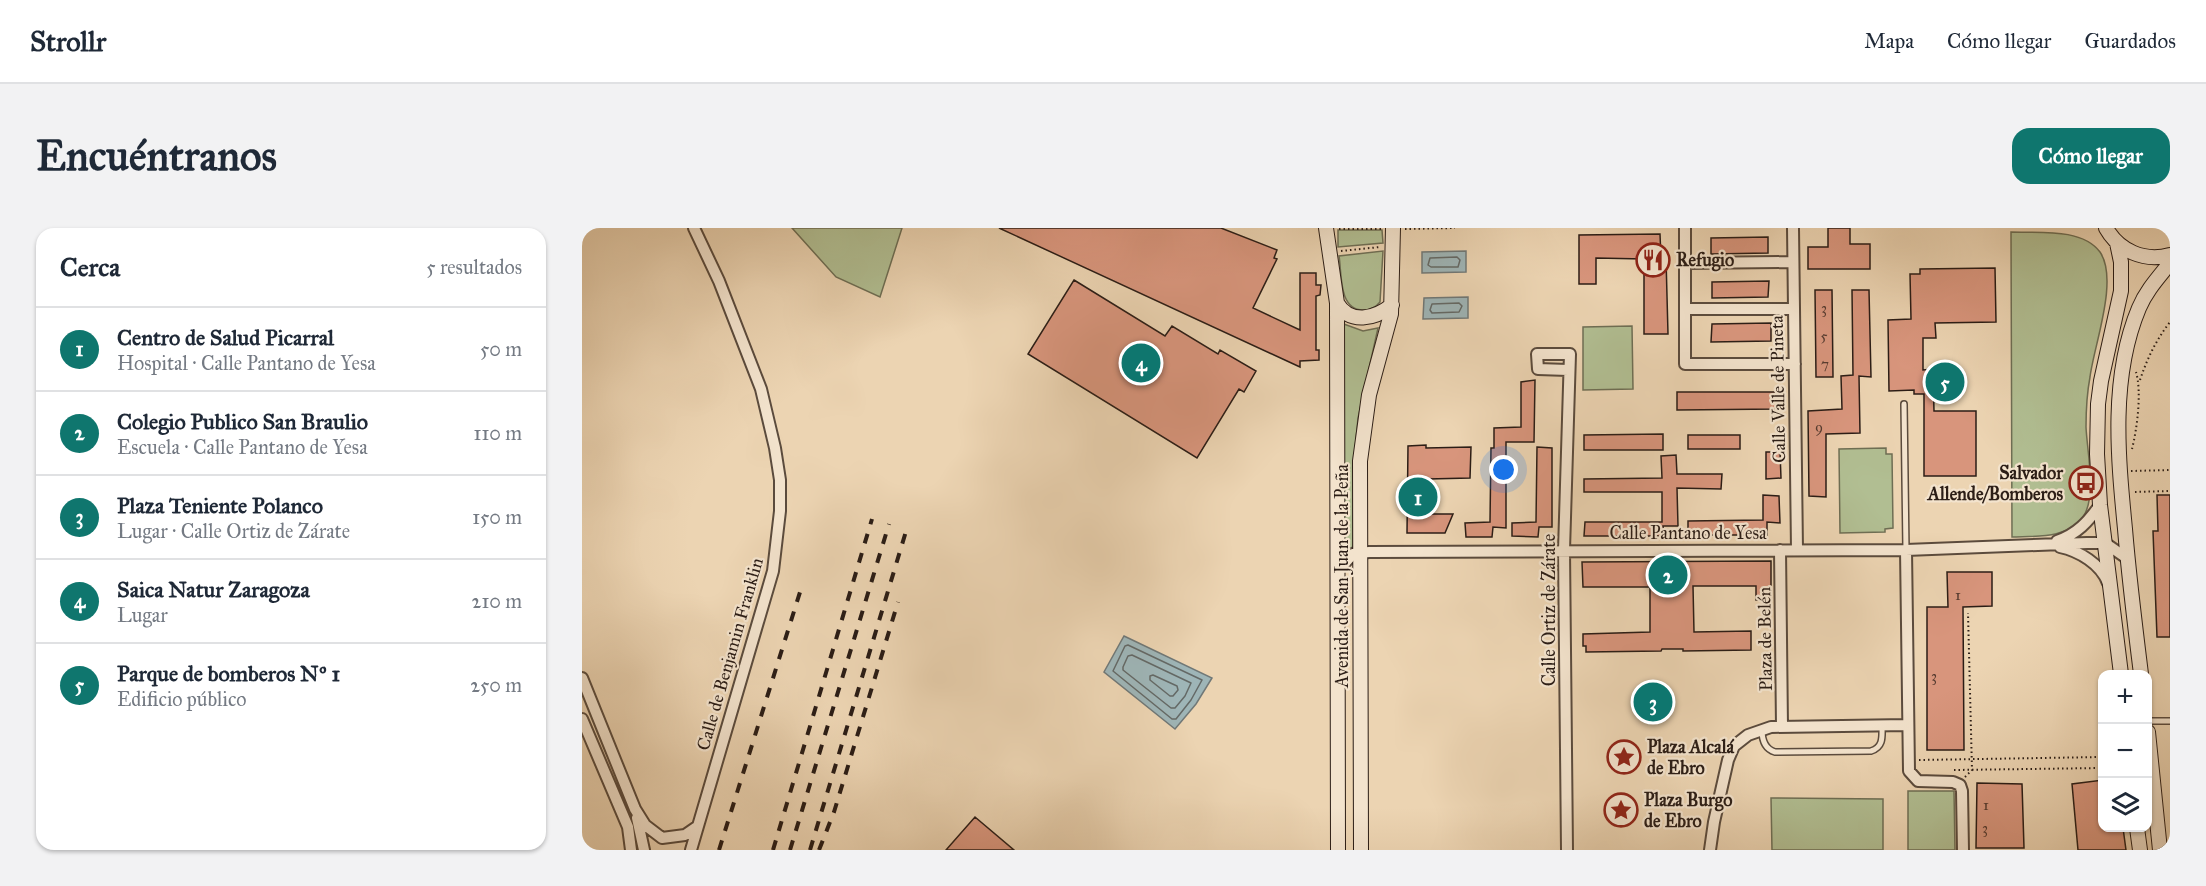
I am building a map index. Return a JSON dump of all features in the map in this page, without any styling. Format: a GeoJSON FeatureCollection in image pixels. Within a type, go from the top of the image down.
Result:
{"type":"FeatureCollection","features":[{"type":"Feature","properties":{"kind":"main road","name":"Avenida de San Juan de la Peña"},"geometry":{"type":"LineString","coordinates":[[1326,228],[1337,303],[1339,847]]}},
{"type":"Feature","properties":{"kind":"main road"},"geometry":{"type":"LineString","coordinates":[[2106,228],[2117,243],[2121,262],[2121,291],[2098,404],[2097,454],[2100,505],[2120,670]]}},
{"type":"Feature","properties":{"kind":"main road","name":"Avenida de San Juan de la Peña"},"geometry":{"type":"LineString","coordinates":[[1361,850],[1359,488],[1361,442],[1369,395],[1392,305],[1399,231]]}},
{"type":"Feature","properties":{"kind":"main road"},"geometry":{"type":"LineString","coordinates":[[2117,243],[2139,255],[2156,258],[2170,255]]}},
{"type":"Feature","properties":{"kind":"main road"},"geometry":{"type":"LineString","coordinates":[[2140,670],[2119,473],[2118,426],[2124,366],[2132,326],[2139,307],[2152,285],[2170,263]]}},
{"type":"Feature","properties":{"kind":"main road"},"geometry":{"type":"LineString","coordinates":[[1337,303],[1345,313],[1361,318],[1382,314],[1392,305]]}},
{"type":"Feature","properties":{"kind":"main road"},"geometry":{"type":"LineString","coordinates":[[2152,771],[2160,850]]}},
{"type":"Feature","properties":{"kind":"main road"},"geometry":{"type":"LineString","coordinates":[[2138,832],[2140,850]]}},
{"type":"Feature","properties":{"kind":"street","name":"Calle de Benjamin Franklin"},"geometry":{"type":"LineString","coordinates":[[693,845],[773,571],[780,511],[780,480],[761,389],[719,281],[694,228]]}},
{"type":"Feature","properties":{"kind":"street"},"geometry":{"type":"LineString","coordinates":[[1685,228],[1685,363],[1795,364]]}},
{"type":"Feature","properties":{"kind":"street","name":"Calle Valle de Pineta"},"geometry":{"type":"LineString","coordinates":[[1792,228],[1797,550]]}},
{"type":"Feature","properties":{"kind":"street"},"geometry":{"type":"LineString","coordinates":[[1685,263],[1793,262]]}},
{"type":"Feature","properties":{"kind":"street"},"geometry":{"type":"LineString","coordinates":[[1685,309],[1794,309]]}},
{"type":"Feature","properties":{"kind":"street","name":"Calle Ortiz de Zárate"},"geometry":{"type":"LineString","coordinates":[[1567,850],[1564,550],[1568,370]]}},
{"type":"Feature","properties":{"kind":"street","name":"Calle Pantano de Yesa"},"geometry":{"type":"LineString","coordinates":[[2045,544],[2068,537],[2078,531],[2100,505]]}},
{"type":"Feature","properties":{"kind":"street"},"geometry":{"type":"LineString","coordinates":[[2105,543],[2127,560]]}},
{"type":"Feature","properties":{"kind":"street","name":"Calle Pantano de Yesa"},"geometry":{"type":"LineString","coordinates":[[1359,552],[1906,550],[2105,543]]}},
{"type":"Feature","properties":{"kind":"street","name":"Calle Pantano de Yesa"},"geometry":{"type":"LineString","coordinates":[[2045,544],[2066,548],[2085,557],[2103,572],[2110,589]]}},
{"type":"Feature","properties":{"kind":"street","name":"Plaza de Belén"},"geometry":{"type":"LineString","coordinates":[[1780,550],[1782,727]]}},
{"type":"Feature","properties":{"kind":"street"},"geometry":{"type":"LineString","coordinates":[[1906,550],[1909,771],[1918,781],[1958,783],[1962,791],[1963,850]]}},
{"type":"Feature","properties":{"kind":"street"},"geometry":{"type":"LineString","coordinates":[[1338,570],[1346,559],[1359,552]]}},
{"type":"Feature","properties":{"kind":"street"},"geometry":{"type":"LineString","coordinates":[[582,678],[635,809],[644,849]]}},
{"type":"Feature","properties":{"kind":"street"},"geometry":{"type":"LineString","coordinates":[[582,719],[628,827],[644,849]]}},
{"type":"Feature","properties":{"kind":"street"},"geometry":{"type":"LineString","coordinates":[[1710,850],[1714,822],[1731,752],[1741,739],[1762,729],[1782,727],[1907,725]]}},
{"type":"Feature","properties":{"kind":"street"},"geometry":{"type":"LineString","coordinates":[[635,809],[645,825],[662,838]]}},
{"type":"Feature","properties":{"kind":"street"},"geometry":{"type":"LineString","coordinates":[[644,849],[651,840],[685,835],[698,826]]}},
{"type":"Feature","properties":{"kind":"street"},"geometry":{"type":"LineString","coordinates":[[628,827],[631,850]]}},
{"type":"Feature","properties":{"kind":"street"},"geometry":{"type":"LineString","coordinates":[[681,850],[693,845]]}},
{"type":"Feature","properties":{"kind":"lane"},"geometry":{"type":"LineString","coordinates":[[1904,404],[1906,550]]}},
{"type":"Feature","properties":{"kind":"lane"},"geometry":{"type":"LineString","coordinates":[[2152,722],[2170,721]]}},
{"type":"Feature","properties":{"kind":"lane"},"geometry":{"type":"LineString","coordinates":[[1762,729],[1764,744],[1774,752],[1871,751],[1877,749],[1881,743],[1882,725]]}},
{"type":"Feature","properties":{"kind":"path"},"geometry":{"type":"LineString","coordinates":[[1399,231],[1408,228]]}},
{"type":"Feature","properties":{"kind":"path"},"geometry":{"type":"LineString","coordinates":[[1338,251],[1383,247]]}},
{"type":"Feature","properties":{"kind":"path"},"geometry":{"type":"LineString","coordinates":[[2130,454],[2135,438],[2139,382],[2159,335],[2170,322]]}},
{"type":"Feature","properties":{"kind":"path"},"geometry":{"type":"LineString","coordinates":[[2134,365],[2139,382]]}},
{"type":"Feature","properties":{"kind":"path"},"geometry":{"type":"LineString","coordinates":[[2130,462],[2130,471],[2170,470]]}},
{"type":"Feature","properties":{"kind":"path"},"geometry":{"type":"LineString","coordinates":[[2131,492],[2170,491]]}},
{"type":"Feature","properties":{"kind":"path"},"geometry":{"type":"LineString","coordinates":[[1958,783],[1972,770],[1968,613]]}},
{"type":"Feature","properties":{"kind":"path"},"geometry":{"type":"LineString","coordinates":[[1908,760],[2098,757]]}},
{"type":"Feature","properties":{"kind":"path"},"geometry":{"type":"LineString","coordinates":[[1951,770],[2098,768]]}},
{"type":"Feature","properties":{"kind":"green space"},"geometry":{"type":"Polygon","coordinates":[[[792,228],[902,228],[880,297],[836,277],[792,228]]]}},
{"type":"Feature","properties":{"kind":"green space"},"geometry":{"type":"Polygon","coordinates":[[[1338,230],[1382,230],[1383,243],[1338,247],[1338,230]]]}},
{"type":"Feature","properties":{"kind":"green space"},"geometry":{"type":"Polygon","coordinates":[[[2011,232],[2060,233],[2083,239],[2100,252],[2105,264],[2107,279],[2104,313],[2087,396],[2086,427],[2090,498],[2083,517],[2077,524],[2051,535],[2012,537],[2011,232]]]}},
{"type":"Feature","properties":{"kind":"green space"},"geometry":{"type":"Polygon","coordinates":[[[1383,251],[1380,302],[1375,307],[1364,310],[1356,309],[1345,298],[1339,256],[1383,251]]]}},
{"type":"Feature","properties":{"kind":"green space"},"geometry":{"type":"Polygon","coordinates":[[[1341,323],[1363,331],[1378,328],[1358,418],[1354,460],[1353,547],[1341,552],[1341,323]]]}},
{"type":"Feature","properties":{"kind":"green space"},"geometry":{"type":"Polygon","coordinates":[[[1632,326],[1633,389],[1583,390],[1583,327],[1632,326]]]}},
{"type":"Feature","properties":{"kind":"green space"},"geometry":{"type":"Polygon","coordinates":[[[1886,448],[1886,454],[1892,454],[1893,528],[1885,529],[1885,532],[1840,533],[1839,449],[1886,448]]]}},
{"type":"Feature","properties":{"kind":"green space"},"geometry":{"type":"Polygon","coordinates":[[[1908,791],[1954,791],[1955,850],[1908,850],[1908,791]]]}},
{"type":"Feature","properties":{"kind":"green space"},"geometry":{"type":"Polygon","coordinates":[[[1771,798],[1883,799],[1883,850],[1772,850],[1771,798]]]}},
{"type":"Feature","properties":{"kind":"water"},"geometry":{"type":"Polygon","coordinates":[[[1466,251],[1466,272],[1422,273],[1422,252],[1466,251]]]}},
{"type":"Feature","properties":{"kind":"water"},"geometry":{"type":"Polygon","coordinates":[[[1468,297],[1468,318],[1423,319],[1424,298],[1468,297]]]}},
{"type":"Feature","properties":{"kind":"water"},"geometry":{"type":"Polygon","coordinates":[[[1124,636],[1212,678],[1196,704],[1175,729],[1104,672],[1124,636]]]}},
{"type":"Feature","properties":{"kind":"building"},"geometry":{"type":"Polygon","coordinates":[[[999,228],[1221,228],[1277,250],[1274,258],[1277,259],[1253,308],[1300,330],[1300,273],[1316,273],[1316,285],[1321,285],[1320,295],[1316,296],[1316,350],[1319,350],[1319,360],[1300,361],[1300,367],[999,228]]]}},
{"type":"Feature","properties":{"kind":"building"},"geometry":{"type":"Polygon","coordinates":[[[1828,228],[1850,228],[1850,244],[1870,244],[1870,269],[1808,269],[1808,247],[1828,247],[1828,228]]]}},
{"type":"Feature","properties":{"kind":"building"},"geometry":{"type":"Polygon","coordinates":[[[1660,234],[1661,258],[1666,258],[1668,334],[1644,334],[1644,259],[1596,258],[1596,284],[1579,284],[1579,235],[1660,234]]]}},
{"type":"Feature","properties":{"kind":"building"},"geometry":{"type":"Polygon","coordinates":[[[1768,237],[1768,253],[1711,254],[1711,238],[1768,237]]]}},
{"type":"Feature","properties":{"kind":"building"},"geometry":{"type":"Polygon","coordinates":[[[1995,268],[1996,322],[1935,323],[1936,338],[1923,338],[1923,370],[1933,369],[1934,411],[1976,411],[1976,476],[1924,476],[1924,394],[1914,394],[1914,390],[1889,391],[1888,320],[1911,319],[1910,274],[1920,274],[1920,269],[1995,268]]]}},
{"type":"Feature","properties":{"kind":"building"},"geometry":{"type":"Polygon","coordinates":[[[1074,280],[1165,336],[1172,326],[1218,354],[1220,350],[1256,371],[1244,392],[1239,389],[1197,458],[1028,354],[1074,280]]]}},
{"type":"Feature","properties":{"kind":"building"},"geometry":{"type":"Polygon","coordinates":[[[1769,281],[1768,297],[1712,298],[1712,282],[1769,281]]]}},
{"type":"Feature","properties":{"kind":"building"},"geometry":{"type":"Polygon","coordinates":[[[1815,290],[1832,290],[1833,377],[1816,377],[1815,290]]]}},
{"type":"Feature","properties":{"kind":"building"},"geometry":{"type":"Polygon","coordinates":[[[1852,290],[1869,290],[1871,377],[1859,376],[1860,433],[1826,434],[1826,497],[1809,496],[1808,411],[1842,409],[1841,376],[1853,375],[1852,290]]]}},
{"type":"Feature","properties":{"kind":"building"},"geometry":{"type":"Polygon","coordinates":[[[1771,323],[1771,341],[1711,342],[1712,324],[1771,323]]]}},
{"type":"Feature","properties":{"kind":"building"},"geometry":{"type":"Polygon","coordinates":[[[1535,380],[1534,442],[1506,442],[1506,528],[1493,527],[1492,537],[1466,537],[1465,523],[1490,522],[1491,448],[1494,448],[1494,428],[1521,427],[1521,382],[1535,380]]]}},
{"type":"Feature","properties":{"kind":"building"},"geometry":{"type":"Polygon","coordinates":[[[1677,392],[1778,392],[1778,409],[1677,410],[1677,392]]]}},
{"type":"Feature","properties":{"kind":"building"},"geometry":{"type":"Polygon","coordinates":[[[1663,434],[1663,450],[1584,450],[1584,435],[1663,434]]]}},
{"type":"Feature","properties":{"kind":"building"},"geometry":{"type":"Polygon","coordinates":[[[1688,435],[1740,435],[1740,449],[1688,449],[1688,435]]]}},
{"type":"Feature","properties":{"kind":"building"},"geometry":{"type":"Polygon","coordinates":[[[1426,445],[1426,448],[1471,447],[1470,478],[1428,479],[1427,514],[1453,514],[1445,533],[1407,533],[1408,446],[1426,445]]]}},
{"type":"Feature","properties":{"kind":"building"},"geometry":{"type":"Polygon","coordinates":[[[1537,447],[1552,448],[1552,527],[1539,527],[1538,537],[1512,536],[1512,523],[1536,522],[1537,447]]]}},
{"type":"Feature","properties":{"kind":"building"},"geometry":{"type":"Polygon","coordinates":[[[1766,452],[1780,452],[1781,478],[1766,479],[1766,452]]]}},
{"type":"Feature","properties":{"kind":"building"},"geometry":{"type":"Polygon","coordinates":[[[1676,455],[1677,474],[1722,474],[1721,489],[1677,488],[1678,526],[1663,526],[1664,536],[1584,536],[1585,522],[1662,522],[1662,492],[1584,492],[1584,479],[1662,478],[1661,456],[1676,455]]]}},
{"type":"Feature","properties":{"kind":"building"},"geometry":{"type":"Polygon","coordinates":[[[1763,495],[1779,496],[1780,523],[1767,522],[1767,535],[1688,535],[1688,521],[1763,520],[1763,495]]]}},
{"type":"Feature","properties":{"kind":"building"},"geometry":{"type":"Polygon","coordinates":[[[2157,495],[2170,495],[2170,637],[2157,637],[2153,531],[2158,531],[2157,495]]]}},
{"type":"Feature","properties":{"kind":"building"},"geometry":{"type":"Polygon","coordinates":[[[1771,561],[1771,599],[1756,600],[1756,586],[1693,586],[1694,632],[1751,631],[1751,650],[1662,649],[1661,651],[1586,652],[1586,646],[1583,646],[1583,634],[1650,632],[1650,587],[1583,587],[1582,562],[1771,561]]]}},
{"type":"Feature","properties":{"kind":"building"},"geometry":{"type":"Polygon","coordinates":[[[1947,572],[1992,572],[1992,606],[1963,607],[1964,750],[1927,750],[1927,607],[1948,607],[1947,572]]]}},
{"type":"Feature","properties":{"kind":"building"},"geometry":{"type":"Polygon","coordinates":[[[2098,781],[2098,832],[2124,832],[2126,850],[2078,850],[2072,784],[2098,781]]]}},
{"type":"Feature","properties":{"kind":"building"},"geometry":{"type":"Polygon","coordinates":[[[1977,783],[2022,784],[2024,848],[1976,848],[1977,783]]]}},
{"type":"Feature","properties":{"kind":"building"},"geometry":{"type":"Polygon","coordinates":[[[975,817],[1014,850],[946,850],[975,817]]]}},
{"type":"Feature","properties":{"kind":"railway"},"geometry":{"type":"LineString","coordinates":[[773,850],[872,519]]}},
{"type":"Feature","properties":{"kind":"railway"},"geometry":{"type":"LineString","coordinates":[[790,850],[889,524]]}},
{"type":"Feature","properties":{"kind":"railway"},"geometry":{"type":"LineString","coordinates":[[810,850],[907,528]]}},
{"type":"Feature","properties":{"kind":"railway"},"geometry":{"type":"LineString","coordinates":[[719,850],[801,589]]}},
{"type":"Feature","properties":{"kind":"railway"},"geometry":{"type":"LineString","coordinates":[[819,850],[834,812],[898,602]]}},
{"type":"Feature","properties":{"kind":"place","name":"Refugio"},"geometry":{"type":"Point","coordinates":[1653,260]}},
{"type":"Feature","properties":{"kind":"place","name":"Saica Natur Zaragoza"},"geometry":{"type":"Point","coordinates":[1141,363]}},
{"type":"Feature","properties":{"kind":"place","name":"Parque de bomberos Nº 1"},"geometry":{"type":"Point","coordinates":[1945,382]}},
{"type":"Feature","properties":{"kind":"place","name":"Salvador Allende/Bomberos"},"geometry":{"type":"Point","coordinates":[2086,483]}},
{"type":"Feature","properties":{"kind":"place","name":"Centro de Salud Picarral"},"geometry":{"type":"Point","coordinates":[1418,497]}},
{"type":"Feature","properties":{"kind":"place","name":"Colegio Publico San Braulio"},"geometry":{"type":"Point","coordinates":[1668,575]}},
{"type":"Feature","properties":{"kind":"place","name":"Plaza Teniente Polanco"},"geometry":{"type":"Point","coordinates":[1653,702]}},
{"type":"Feature","properties":{"kind":"place","name":"Plaza Alcalá de Ebro"},"geometry":{"type":"Point","coordinates":[1624,757]}},
{"type":"Feature","properties":{"kind":"place","name":"Plaza Burgo de Ebro"},"geometry":{"type":"Point","coordinates":[1621,810]}}]}
